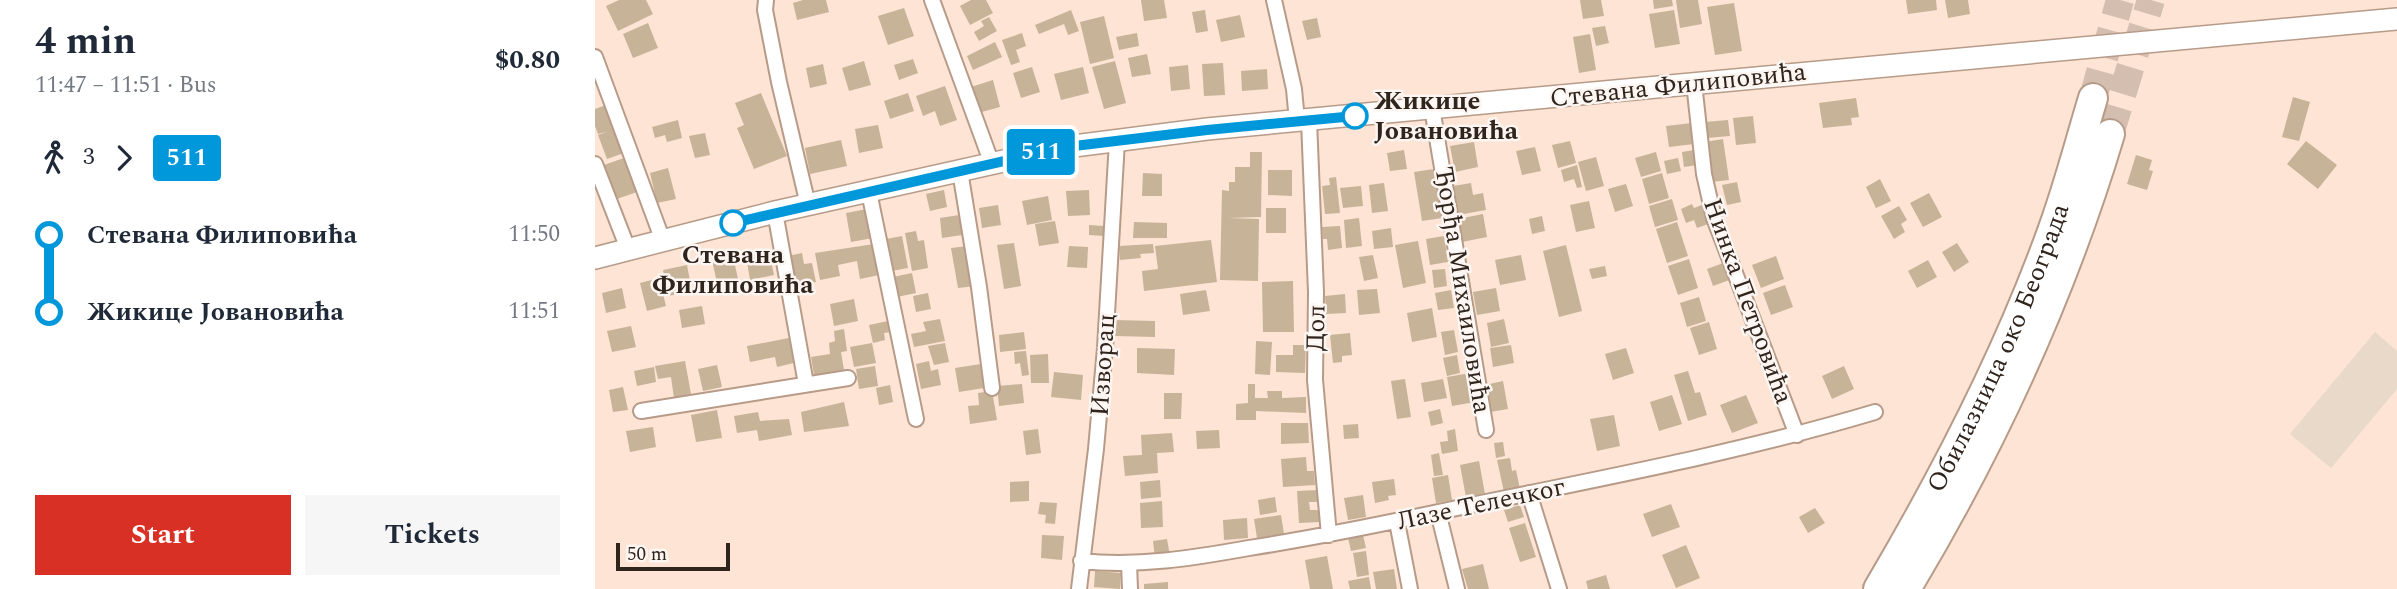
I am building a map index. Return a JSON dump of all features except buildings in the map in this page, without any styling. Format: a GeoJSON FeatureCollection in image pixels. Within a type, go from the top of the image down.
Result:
{"type":"FeatureCollection","features":[{"type":"Feature","properties":{"kind":"highway","name":"Обилазница око Београда"},"geometry":{"type":"LineString","coordinates":[[1878,589],[1959,441],[2012,329],[2056,219],[2093,98]]}},
{"type":"Feature","properties":{"kind":"highway","name":"Обилазница око Београда"},"geometry":{"type":"LineString","coordinates":[[1906,589],[1978,456],[2031,349],[2087,209],[2110,134]]}},
{"type":"Feature","properties":{"kind":"main road","name":"Стевана Филиповића"},"geometry":{"type":"LineString","coordinates":[[595,258],[775,212],[1041,152],[1117,141],[1694,83],[2397,19]]}},
{"type":"Feature","properties":{"kind":"street"},"geometry":{"type":"LineString","coordinates":[[766,0],[765,10],[777,70],[809,205]]}},
{"type":"Feature","properties":{"kind":"street"},"geometry":{"type":"LineString","coordinates":[[932,0],[992,164]]}},
{"type":"Feature","properties":{"kind":"street","name":"Дол"},"geometry":{"type":"LineString","coordinates":[[1274,0],[1303,121],[1316,292],[1315,380],[1329,535]]}},
{"type":"Feature","properties":{"kind":"street"},"geometry":{"type":"LineString","coordinates":[[595,57],[663,241]]}},
{"type":"Feature","properties":{"kind":"street","name":"Нинка Петровића"},"geometry":{"type":"LineString","coordinates":[[1694,83],[1704,174],[1714,218],[1797,435]]}},
{"type":"Feature","properties":{"kind":"street","name":"Ђорђа Михаиловића"},"geometry":{"type":"LineString","coordinates":[[1432,108],[1486,430]]}},
{"type":"Feature","properties":{"kind":"street","name":"Изворац"},"geometry":{"type":"LineString","coordinates":[[1079,589],[1105,348],[1117,141]]}},
{"type":"Feature","properties":{"kind":"street"},"geometry":{"type":"LineString","coordinates":[[595,164],[628,250]]}},
{"type":"Feature","properties":{"kind":"street"},"geometry":{"type":"LineString","coordinates":[[960,171],[992,388]]}},
{"type":"Feature","properties":{"kind":"street"},"geometry":{"type":"LineString","coordinates":[[869,192],[916,419]]}},
{"type":"Feature","properties":{"kind":"street"},"geometry":{"type":"LineString","coordinates":[[775,212],[806,384]]}},
{"type":"Feature","properties":{"kind":"street"},"geometry":{"type":"LineString","coordinates":[[641,411],[848,378]]}},
{"type":"Feature","properties":{"kind":"street","name":"Лазе Телечког"},"geometry":{"type":"LineString","coordinates":[[1081,561],[1129,564],[1190,558],[1397,523],[1797,435],[1875,412]]}},
{"type":"Feature","properties":{"kind":"street"},"geometry":{"type":"LineString","coordinates":[[1529,493],[1559,589]]}},
{"type":"Feature","properties":{"kind":"street"},"geometry":{"type":"LineString","coordinates":[[1438,512],[1457,589]]}},
{"type":"Feature","properties":{"kind":"street"},"geometry":{"type":"LineString","coordinates":[[1397,523],[1410,589]]}},
{"type":"Feature","properties":{"kind":"street"},"geometry":{"type":"LineString","coordinates":[[1129,564],[1130,589]]}},
{"type":"Feature","properties":{"kind":"shaded area"},"geometry":{"type":"Polygon","coordinates":[[[2375,332],[2397,351],[2397,389],[2331,468],[2290,434],[2375,332]]]}},
{"type":"Feature","properties":{"kind":"tunnel"},"geometry":{"type":"LineString","coordinates":[[2093,98],[2120,0]]}},
{"type":"Feature","properties":{"kind":"tunnel"},"geometry":{"type":"LineString","coordinates":[[2110,134],[2151,0]]}},
{"type":"Feature","properties":{"kind":"bus line","name":"511"},"geometry":{"type":"LineString","coordinates":[[733,223],[1066,147],[1355,116]]}},
{"type":"Feature","properties":{"kind":"place","name":"Жикице Јовановића"},"geometry":{"type":"Point","coordinates":[1355,116]}},
{"type":"Feature","properties":{"kind":"place","name":"Стевана Филиповића"},"geometry":{"type":"Point","coordinates":[733,223]}}]}
